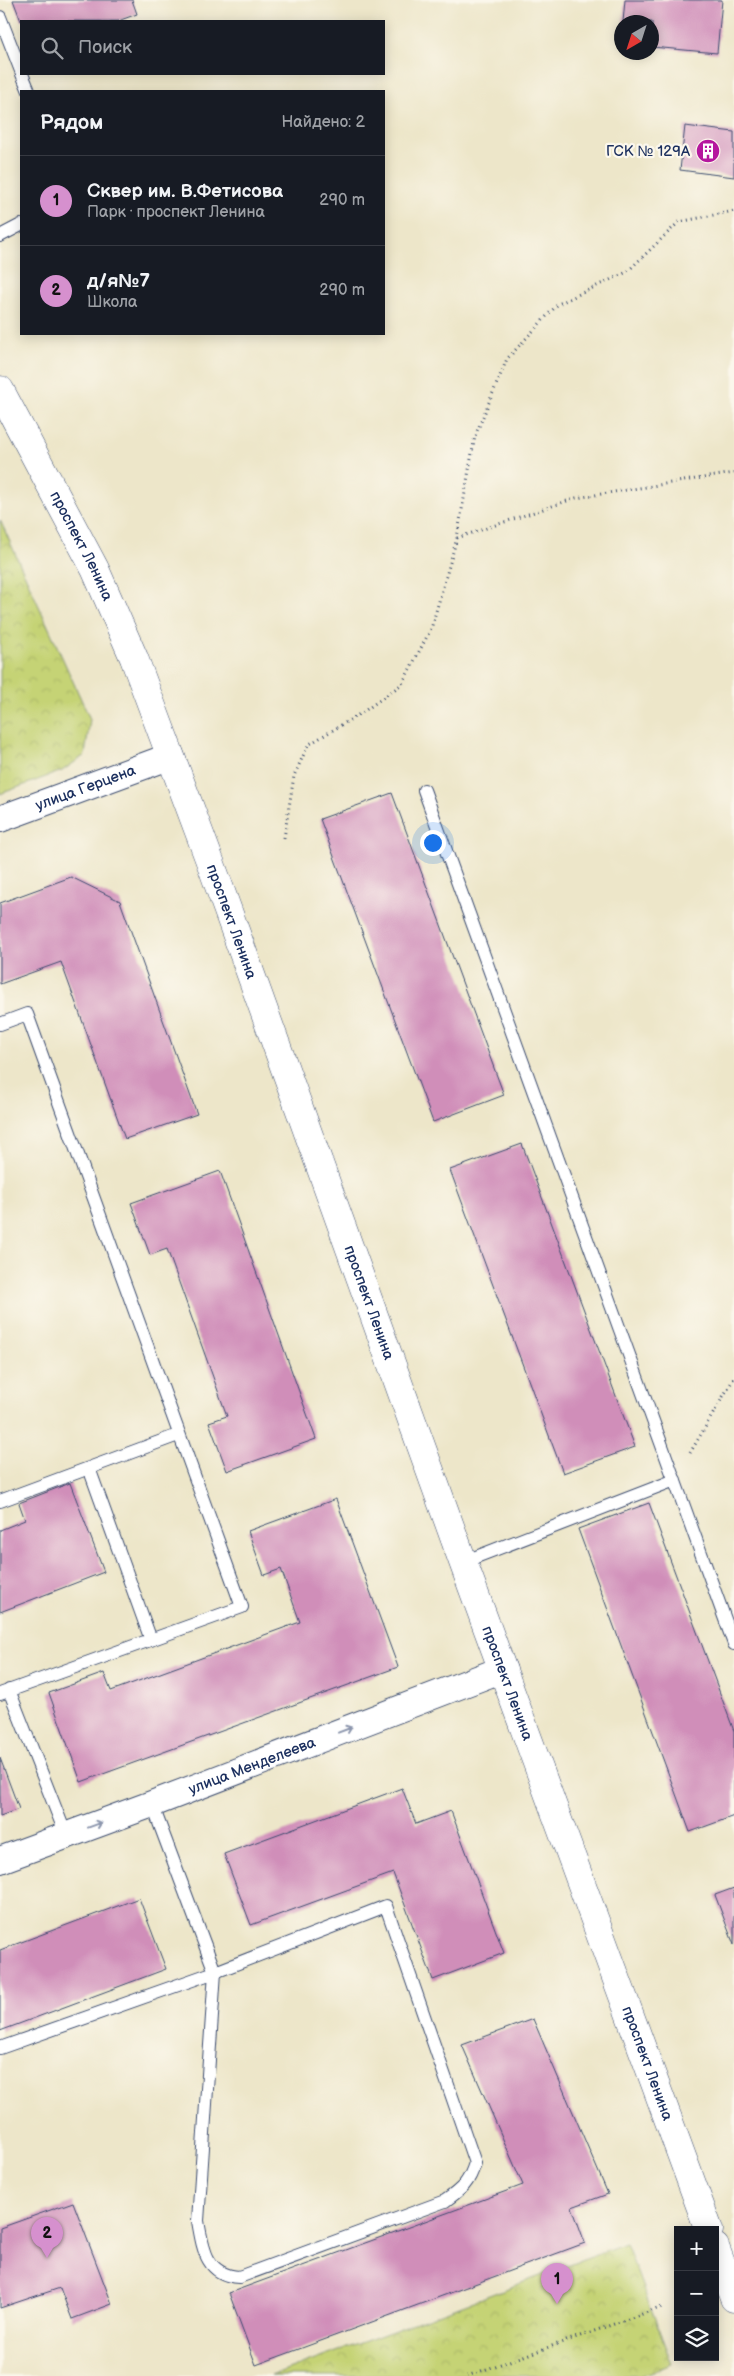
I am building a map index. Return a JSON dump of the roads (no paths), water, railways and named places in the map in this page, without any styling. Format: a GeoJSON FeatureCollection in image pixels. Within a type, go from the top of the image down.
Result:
{"type":"FeatureCollection","features":[{"type":"Feature","properties":{"kind":"street","name":"проспект Ленина"},"geometry":{"type":"LineString","coordinates":[[0,390],[95,568],[134,658],[463,1562],[708,2226]]}},
{"type":"Feature","properties":{"kind":"street","name":"улица Герцена"},"geometry":{"type":"LineString","coordinates":[[0,819],[171,756]]}},
{"type":"Feature","properties":{"kind":"street","name":"улица Менделеева"},"geometry":{"type":"LineString","coordinates":[[0,1860],[152,1804],[503,1669]]}},
{"type":"Feature","properties":{"kind":"street"},"geometry":{"type":"LineString","coordinates":[[719,2259],[734,2298]]}},
{"type":"Feature","properties":{"kind":"lane"},"geometry":{"type":"LineString","coordinates":[[0,17],[20,67]]}},
{"type":"Feature","properties":{"kind":"lane"},"geometry":{"type":"LineString","coordinates":[[23,75],[29,90]]}},
{"type":"Feature","properties":{"kind":"lane"},"geometry":{"type":"LineString","coordinates":[[0,236],[20,226]]}},
{"type":"Feature","properties":{"kind":"lane"},"geometry":{"type":"LineString","coordinates":[[424,790],[734,1644]]}},
{"type":"Feature","properties":{"kind":"lane"},"geometry":{"type":"LineString","coordinates":[[0,1024],[27,1014],[242,1608],[5,1692],[66,1835]]}},
{"type":"Feature","properties":{"kind":"lane"},"geometry":{"type":"LineString","coordinates":[[0,1501],[178,1435]]}},
{"type":"Feature","properties":{"kind":"lane"},"geometry":{"type":"LineString","coordinates":[[89,1468],[151,1640]]}},
{"type":"Feature","properties":{"kind":"lane"},"geometry":{"type":"LineString","coordinates":[[463,1562],[674,1480]]}},
{"type":"Feature","properties":{"kind":"lane"},"geometry":{"type":"LineString","coordinates":[[0,2048],[215,1972],[386,1906],[475,2164],[470,2179],[459,2192],[445,2201],[239,2277],[227,2276],[211,2265],[203,2250],[198,2221],[215,1972],[152,1804]]}},
{"type":"Feature","properties":{"kind":"place","name":"ГСК № 129А"},"geometry":{"type":"Point","coordinates":[708,151]}},
{"type":"Feature","properties":{"kind":"place","name":"д/я№7"},"geometry":{"type":"Point","coordinates":[47,2258]}},
{"type":"Feature","properties":{"kind":"place","name":"Сквер им. В.Фетисова"},"geometry":{"type":"Point","coordinates":[557,2304]}}]}
